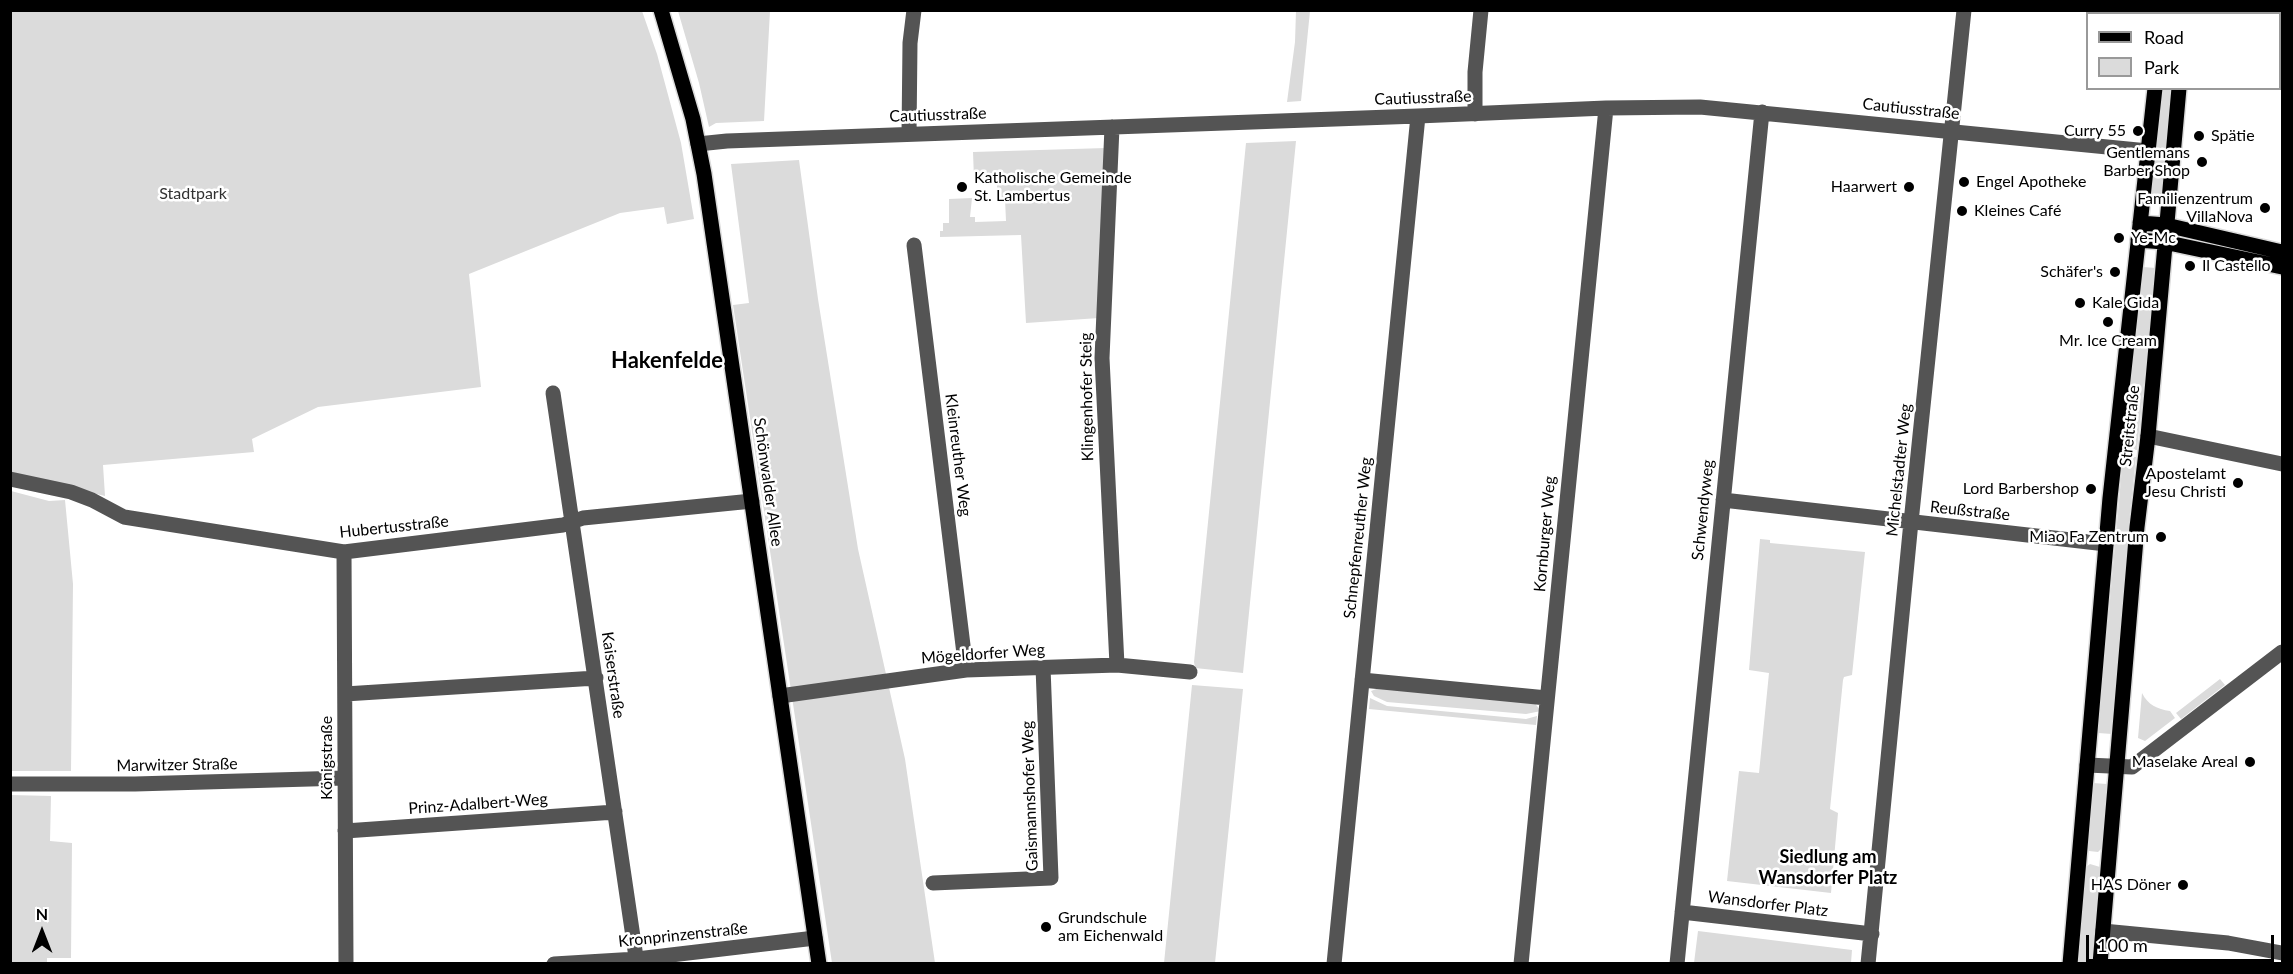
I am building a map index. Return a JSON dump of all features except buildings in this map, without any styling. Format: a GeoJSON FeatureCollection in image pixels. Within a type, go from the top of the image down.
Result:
{"type":"FeatureCollection","features":[{"type":"Feature","properties":{"kind":"main road","name":"Schönwalder Allee"},"geometry":{"type":"LineString","coordinates":[[661,10],[672,40],[698,144],[819,963]]}},
{"type":"Feature","properties":{"kind":"main road","name":"Streitstraße"},"geometry":{"type":"LineString","coordinates":[[2070,963],[2106,544],[2155,90]]}},
{"type":"Feature","properties":{"kind":"main road","name":"Streitstraße"},"geometry":{"type":"LineString","coordinates":[[2100,963],[2137,527],[2148,436],[2179,90]]}},
{"type":"Feature","properties":{"kind":"main road"},"geometry":{"type":"LineString","coordinates":[[2140,223],[2166,225],[2283,252]]}},
{"type":"Feature","properties":{"kind":"main road"},"geometry":{"type":"LineString","coordinates":[[2138,240],[2164,242],[2283,267]]}},
{"type":"Feature","properties":{"kind":"street"},"geometry":{"type":"LineString","coordinates":[[909,134],[910,44],[914,10]]}},
{"type":"Feature","properties":{"kind":"street"},"geometry":{"type":"LineString","coordinates":[[1475,114],[1475,72],[1481,10]]}},
{"type":"Feature","properties":{"kind":"street","name":"Michelstadter Weg"},"geometry":{"type":"LineString","coordinates":[[1872,934],[1911,523],[1964,10]]}},
{"type":"Feature","properties":{"kind":"street","name":"Cautiusstraße"},"geometry":{"type":"LineString","coordinates":[[698,144],[727,141],[1606,108],[1700,107],[2148,151]]}},
{"type":"Feature","properties":{"kind":"street","name":"Kornburger Weg"},"geometry":{"type":"LineString","coordinates":[[1521,963],[1606,108]]}},
{"type":"Feature","properties":{"kind":"street","name":"Schwendyweg"},"geometry":{"type":"LineString","coordinates":[[1682,912],[1762,112]]}},
{"type":"Feature","properties":{"kind":"street","name":"Schnepfenreuther Weg"},"geometry":{"type":"LineString","coordinates":[[1334,963],[1418,116]]}},
{"type":"Feature","properties":{"kind":"street","name":"Klingenhofer Steig"},"geometry":{"type":"LineString","coordinates":[[1112,127],[1102,358],[1118,665]]}},
{"type":"Feature","properties":{"kind":"street","name":"Kleinreuther Weg"},"geometry":{"type":"LineString","coordinates":[[914,245],[966,670]]}},
{"type":"Feature","properties":{"kind":"street","name":"Kaiserstraße"},"geometry":{"type":"LineString","coordinates":[[553,393],[637,961]]}},
{"type":"Feature","properties":{"kind":"street"},"geometry":{"type":"LineString","coordinates":[[2148,436],[2283,464]]}},
{"type":"Feature","properties":{"kind":"street","name":"Hubertusstraße"},"geometry":{"type":"LineString","coordinates":[[10,479],[71,492],[124,517],[344,552],[563,525],[583,518],[752,501]]}},
{"type":"Feature","properties":{"kind":"street","name":"Reußstraße"},"geometry":{"type":"LineString","coordinates":[[1723,500],[2106,544]]}},
{"type":"Feature","properties":{"kind":"street","name":"Königstraße"},"geometry":{"type":"LineString","coordinates":[[344,552],[346,963]]}},
{"type":"Feature","properties":{"kind":"street"},"geometry":{"type":"LineString","coordinates":[[2087,765],[2132,767],[2283,652]]}},
{"type":"Feature","properties":{"kind":"street","name":"Mögeldorfer Weg"},"geometry":{"type":"LineString","coordinates":[[780,696],[966,670],[1118,665],[1190,672]]}},
{"type":"Feature","properties":{"kind":"street","name":"Gaismannshofer Weg"},"geometry":{"type":"LineString","coordinates":[[933,883],[1051,878],[1043,667]]}},
{"type":"Feature","properties":{"kind":"street"},"geometry":{"type":"LineString","coordinates":[[345,694],[596,678]]}},
{"type":"Feature","properties":{"kind":"street"},"geometry":{"type":"LineString","coordinates":[[1362,680],[1548,698]]}},
{"type":"Feature","properties":{"kind":"street","name":"Marwitzer Straße"},"geometry":{"type":"LineString","coordinates":[[10,784],[135,784],[345,778]]}},
{"type":"Feature","properties":{"kind":"street","name":"Prinz-Adalbert-Weg"},"geometry":{"type":"LineString","coordinates":[[345,831],[615,812]]}},
{"type":"Feature","properties":{"kind":"street"},"geometry":{"type":"LineString","coordinates":[[1677,963],[1682,912]]}},
{"type":"Feature","properties":{"kind":"street","name":"Wansdorfer Platz"},"geometry":{"type":"LineString","coordinates":[[1682,912],[1872,934]]}},
{"type":"Feature","properties":{"kind":"street"},"geometry":{"type":"LineString","coordinates":[[2103,931],[2228,943],[2283,953]]}},
{"type":"Feature","properties":{"kind":"street"},"geometry":{"type":"LineString","coordinates":[[1868,963],[1872,934]]}},
{"type":"Feature","properties":{"kind":"street","name":"Kronprinzenstraße"},"geometry":{"type":"LineString","coordinates":[[554,963],[637,961],[815,938]]}},
{"type":"Feature","properties":{"kind":"green space","name":"Stadtpark"},"geometry":{"type":"Polygon","coordinates":[[[11,11],[642,11],[657,54],[681,143],[694,219],[667,224],[664,207],[620,213],[469,274],[481,387],[318,407],[252,439],[254,452],[103,465],[105,496],[11,474],[11,11]]]}},
{"type":"Feature","properties":{"kind":"green space"},"geometry":{"type":"Polygon","coordinates":[[[678,11],[770,11],[764,121],[716,123],[709,127],[678,11]]]}},
{"type":"Feature","properties":{"kind":"green space"},"geometry":{"type":"Polygon","coordinates":[[[1296,11],[1310,11],[1301,101],[1287,102],[1295,42],[1296,11]]]}},
{"type":"Feature","properties":{"kind":"green space"},"geometry":{"type":"Polygon","coordinates":[[[2161,90],[2173,90],[2163,201],[2149,200],[2161,90]]]}},
{"type":"Feature","properties":{"kind":"green space"},"geometry":{"type":"Polygon","coordinates":[[[1296,141],[1243,673],[1195,668],[1246,143],[1296,141]]]}},
{"type":"Feature","properties":{"kind":"green space"},"geometry":{"type":"Polygon","coordinates":[[[1106,148],[1099,318],[1026,323],[1021,235],[940,237],[943,223],[949,223],[949,199],[972,198],[970,217],[975,217],[975,222],[1006,221],[1005,199],[997,199],[997,181],[974,179],[973,152],[1106,148]]]}},
{"type":"Feature","properties":{"kind":"green space"},"geometry":{"type":"Polygon","coordinates":[[[799,160],[818,299],[858,549],[905,759],[935,963],[832,963],[733,305],[749,303],[731,164],[799,160]]]}},
{"type":"Feature","properties":{"kind":"green space"},"geometry":{"type":"Polygon","coordinates":[[[2143,267],[2156,268],[2137,450],[2124,448],[2143,267]]]}},
{"type":"Feature","properties":{"kind":"green space"},"geometry":{"type":"Polygon","coordinates":[[[2123,456],[2136,457],[2112,734],[2098,733],[2123,456]]]}},
{"type":"Feature","properties":{"kind":"green space"},"geometry":{"type":"Polygon","coordinates":[[[11,491],[49,501],[65,500],[73,584],[71,771],[11,771],[11,491]]]}},
{"type":"Feature","properties":{"kind":"green space"},"geometry":{"type":"Polygon","coordinates":[[[1760,539],[1770,540],[1770,543],[1865,552],[1852,675],[1844,677],[1843,680],[1830,809],[1838,813],[1831,893],[1727,881],[1739,771],[1759,773],[1769,673],[1749,670],[1760,539]]]}},
{"type":"Feature","properties":{"kind":"green space"},"geometry":{"type":"Polygon","coordinates":[[[2220,679],[2225,685],[2181,719],[2176,713],[2220,679]]]}},
{"type":"Feature","properties":{"kind":"green space"},"geometry":{"type":"Polygon","coordinates":[[[1192,685],[1243,689],[1215,963],[1164,963],[1192,685]]]}},
{"type":"Feature","properties":{"kind":"green space"},"geometry":{"type":"Polygon","coordinates":[[[1379,688],[1533,701],[1541,711],[1526,714],[1387,702],[1374,696],[1371,691],[1379,688]]]}},
{"type":"Feature","properties":{"kind":"green space"},"geometry":{"type":"Polygon","coordinates":[[[2142,693],[2150,703],[2157,708],[2170,711],[2175,718],[2145,741],[2138,738],[2142,693]]]}},
{"type":"Feature","properties":{"kind":"green space"},"geometry":{"type":"Polygon","coordinates":[[[1370,698],[1387,706],[1526,719],[1537,716],[1536,725],[1369,709],[1370,698]]]}},
{"type":"Feature","properties":{"kind":"green space"},"geometry":{"type":"Polygon","coordinates":[[[2093,783],[2107,784],[2102,848],[2098,852],[2089,851],[2088,846],[2093,783]]]}},
{"type":"Feature","properties":{"kind":"green space"},"geometry":{"type":"Polygon","coordinates":[[[11,795],[51,796],[50,841],[72,843],[71,958],[47,958],[47,963],[11,963],[11,795]]]}},
{"type":"Feature","properties":{"kind":"green space"},"geometry":{"type":"Polygon","coordinates":[[[2090,864],[2100,867],[2092,963],[2077,964],[2086,867],[2090,864]]]}},
{"type":"Feature","properties":{"kind":"green space"},"geometry":{"type":"Polygon","coordinates":[[[1698,931],[1852,950],[1851,963],[1694,963],[1698,931]]]}},
{"type":"Feature","properties":{"kind":"place","name":"Curry 55"},"geometry":{"type":"Point","coordinates":[2138,131]}},
{"type":"Feature","properties":{"kind":"place","name":"Spätie"},"geometry":{"type":"Point","coordinates":[2199,136]}},
{"type":"Feature","properties":{"kind":"place","name":"Gentlemans Barber Shop"},"geometry":{"type":"Point","coordinates":[2202,162]}},
{"type":"Feature","properties":{"kind":"place","name":"Engel Apotheke"},"geometry":{"type":"Point","coordinates":[1964,182]}},
{"type":"Feature","properties":{"kind":"place","name":"Katholische Gemeinde St. Lambertus"},"geometry":{"type":"Point","coordinates":[962,187]}},
{"type":"Feature","properties":{"kind":"place","name":"Haarwert"},"geometry":{"type":"Point","coordinates":[1909,187]}},
{"type":"Feature","properties":{"kind":"place","name":"Familienzentrum VillaNova"},"geometry":{"type":"Point","coordinates":[2265,208]}},
{"type":"Feature","properties":{"kind":"place","name":"Kleines Café"},"geometry":{"type":"Point","coordinates":[1962,211]}},
{"type":"Feature","properties":{"kind":"place","name":"Ye-Mc"},"geometry":{"type":"Point","coordinates":[2119,238]}},
{"type":"Feature","properties":{"kind":"place","name":"Il Castello"},"geometry":{"type":"Point","coordinates":[2190,266]}},
{"type":"Feature","properties":{"kind":"place","name":"Schäfer's"},"geometry":{"type":"Point","coordinates":[2115,272]}},
{"type":"Feature","properties":{"kind":"place","name":"Kale Gida"},"geometry":{"type":"Point","coordinates":[2080,303]}},
{"type":"Feature","properties":{"kind":"place","name":"Mr. Ice Cream"},"geometry":{"type":"Point","coordinates":[2108,322]}},
{"type":"Feature","properties":{"kind":"place","name":"Apostelamt Jesu Christi"},"geometry":{"type":"Point","coordinates":[2238,483]}},
{"type":"Feature","properties":{"kind":"place","name":"Lord Barbershop"},"geometry":{"type":"Point","coordinates":[2091,489]}},
{"type":"Feature","properties":{"kind":"place","name":"Miao Fa Zentrum"},"geometry":{"type":"Point","coordinates":[2161,537]}},
{"type":"Feature","properties":{"kind":"place","name":"Maselake Areal"},"geometry":{"type":"Point","coordinates":[2250,762]}},
{"type":"Feature","properties":{"kind":"place","name":"HAS Döner"},"geometry":{"type":"Point","coordinates":[2183,885]}},
{"type":"Feature","properties":{"kind":"place","name":"Grundschule am Eichenwald"},"geometry":{"type":"Point","coordinates":[1046,927]}},
{"type":"Feature","properties":{"kind":"district","name":"Hakenfelde"},"geometry":{"type":"Point","coordinates":[667,361]}},
{"type":"Feature","properties":{"kind":"district","name":"Siedlung am Wansdorfer Platz"},"geometry":{"type":"Point","coordinates":[1828,867]}}]}
